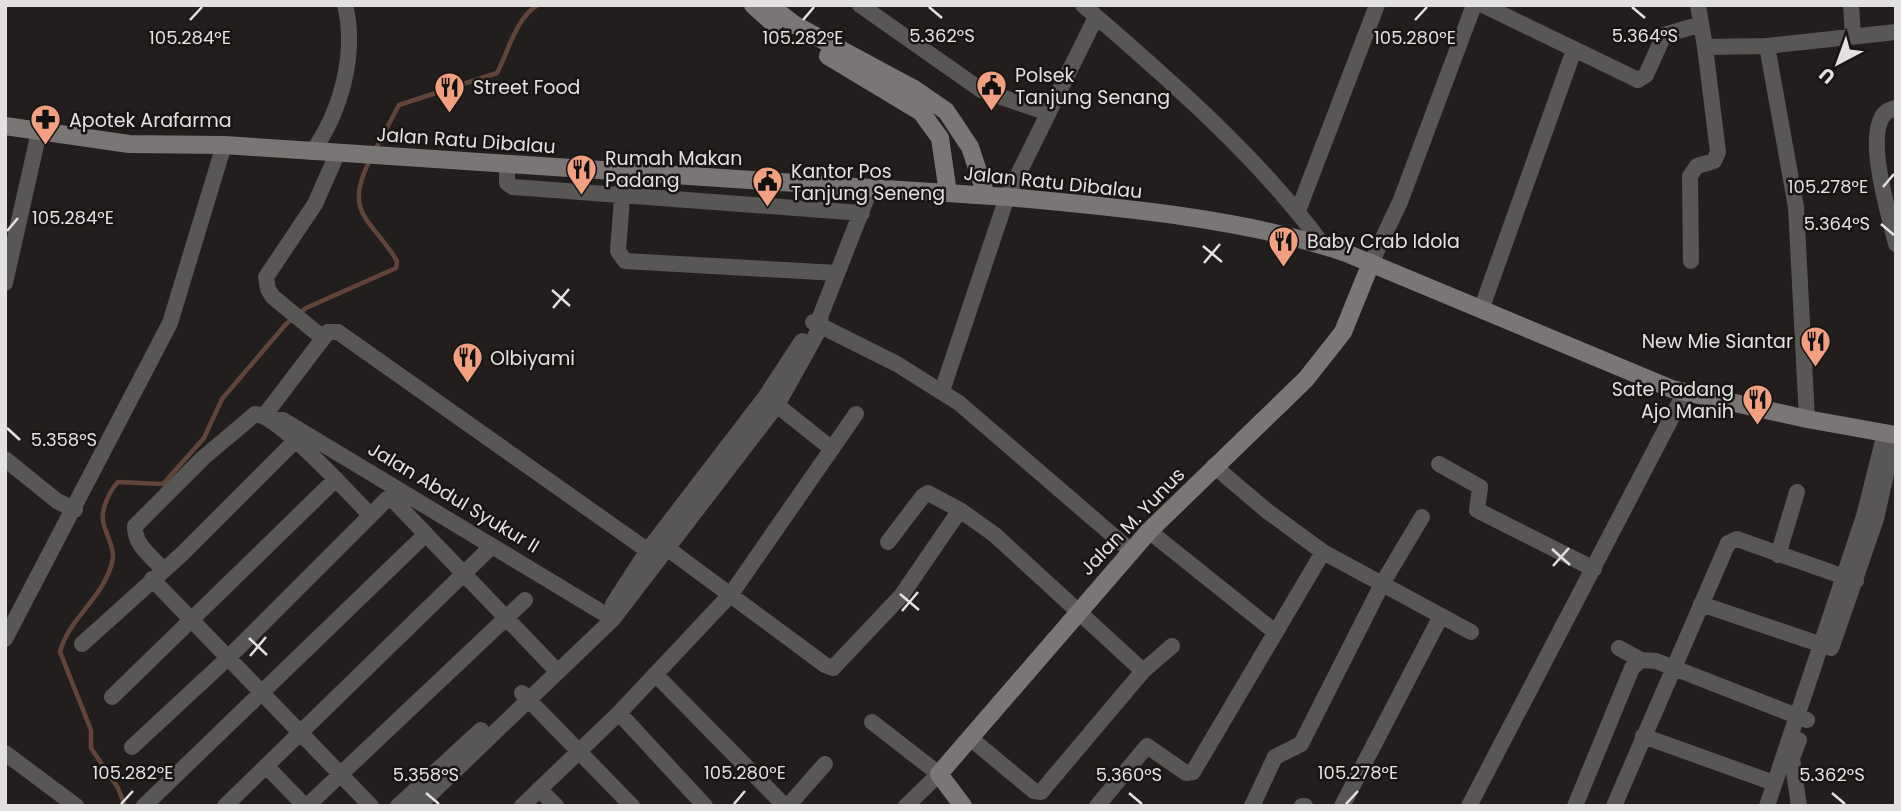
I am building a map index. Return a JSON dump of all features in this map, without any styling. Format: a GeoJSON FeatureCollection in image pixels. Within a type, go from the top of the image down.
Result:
{"type":"FeatureCollection","features":[{"type":"Feature","properties":{"kind":"main road"},"geometry":{"type":"LineString","coordinates":[[753,5],[786,32],[920,112],[940,138],[948,193]]}},
{"type":"Feature","properties":{"kind":"main road"},"geometry":{"type":"LineString","coordinates":[[769,5],[794,25],[914,89],[946,111],[970,147],[986,195]]}},
{"type":"Feature","properties":{"kind":"main road","name":"Jalan Ratu Dibalau"},"geometry":{"type":"LineString","coordinates":[[5,126],[129,144],[224,145],[364,153],[624,173],[986,195],[1127,209],[1323,245],[1632,374],[1685,392],[1807,419],[1892,434]]}},
{"type":"Feature","properties":{"kind":"main road","name":"Jalan M. Yunus"},"geometry":{"type":"LineString","coordinates":[[939,774],[1077,610],[1149,531],[1306,379],[1343,332],[1371,263]]}},
{"type":"Feature","properties":{"kind":"main road"},"geometry":{"type":"LineString","coordinates":[[939,774],[963,806]]}},
{"type":"Feature","properties":{"kind":"street"},"geometry":{"type":"LineString","coordinates":[[312,152],[328,128],[350,55],[350,25],[345,5]]}},
{"type":"Feature","properties":{"kind":"street"},"geometry":{"type":"LineString","coordinates":[[860,5],[981,90],[1048,114]]}},
{"type":"Feature","properties":{"kind":"street"},"geometry":{"type":"LineString","coordinates":[[1083,5],[1229,140],[1298,211],[1323,245]]}},
{"type":"Feature","properties":{"kind":"street"},"geometry":{"type":"LineString","coordinates":[[1298,211],[1377,5]]}},
{"type":"Feature","properties":{"kind":"street"},"geometry":{"type":"LineString","coordinates":[[1371,263],[1400,202],[1475,5]]}},
{"type":"Feature","properties":{"kind":"street"},"geometry":{"type":"LineString","coordinates":[[1483,5],[1574,50],[1641,79],[1664,36],[1701,24]]}},
{"type":"Feature","properties":{"kind":"street"},"geometry":{"type":"LineString","coordinates":[[1690,261],[1690,176],[1697,166],[1714,162],[1718,152],[1698,5]]}},
{"type":"Feature","properties":{"kind":"street"},"geometry":{"type":"LineString","coordinates":[[1851,5],[1853,36]]}},
{"type":"Feature","properties":{"kind":"street"},"geometry":{"type":"LineString","coordinates":[[942,391],[1007,197],[1097,17]]}},
{"type":"Feature","properties":{"kind":"street"},"geometry":{"type":"LineString","coordinates":[[1705,47],[1767,46],[1896,32]]}},
{"type":"Feature","properties":{"kind":"street"},"geometry":{"type":"LineString","coordinates":[[1767,46],[1796,207],[1807,419]]}},
{"type":"Feature","properties":{"kind":"street"},"geometry":{"type":"LineString","coordinates":[[1481,310],[1574,50]]}},
{"type":"Feature","properties":{"kind":"street"},"geometry":{"type":"LineString","coordinates":[[1896,108],[1883,112],[1877,122],[1877,148],[1890,190],[1896,244]]}},
{"type":"Feature","properties":{"kind":"street"},"geometry":{"type":"LineString","coordinates":[[5,284],[39,132]]}},
{"type":"Feature","properties":{"kind":"street"},"geometry":{"type":"LineString","coordinates":[[5,639],[75,510],[170,323],[224,145]]}},
{"type":"Feature","properties":{"kind":"street"},"geometry":{"type":"LineString","coordinates":[[323,338],[294,315],[268,289],[266,277],[315,204],[338,152]]}},
{"type":"Feature","properties":{"kind":"street"},"geometry":{"type":"LineString","coordinates":[[507,164],[507,183],[513,187],[622,193],[862,213]]}},
{"type":"Feature","properties":{"kind":"street"},"geometry":{"type":"LineString","coordinates":[[624,173],[618,251],[625,261],[837,273]]}},
{"type":"Feature","properties":{"kind":"street"},"geometry":{"type":"LineString","coordinates":[[418,806],[525,696],[610,617],[657,549],[771,400],[818,322],[871,187]]}},
{"type":"Feature","properties":{"kind":"street"},"geometry":{"type":"LineString","coordinates":[[818,322],[942,391],[988,425],[1131,551]]}},
{"type":"Feature","properties":{"kind":"street"},"geometry":{"type":"LineString","coordinates":[[267,418],[323,338],[328,332],[338,331],[657,549],[731,594],[825,665],[833,668],[901,596],[960,510]]}},
{"type":"Feature","properties":{"kind":"street"},"geometry":{"type":"LineString","coordinates":[[1469,806],[1685,392]]}},
{"type":"Feature","properties":{"kind":"street"},"geometry":{"type":"LineString","coordinates":[[771,400],[832,449]]}},
{"type":"Feature","properties":{"kind":"street"},"geometry":{"type":"LineString","coordinates":[[370,515],[295,441],[259,413],[203,458],[135,526],[134,536],[190,619],[370,806]]}},
{"type":"Feature","properties":{"kind":"street"},"geometry":{"type":"LineString","coordinates":[[522,806],[619,713],[731,594],[856,414]]}},
{"type":"Feature","properties":{"kind":"street","name":"Jalan Abdul Syukur II"},"geometry":{"type":"LineString","coordinates":[[267,418],[283,420],[424,502],[610,617]]}},
{"type":"Feature","properties":{"kind":"street"},"geometry":{"type":"LineString","coordinates":[[1767,806],[1878,508],[1892,434]]}},
{"type":"Feature","properties":{"kind":"street"},"geometry":{"type":"LineString","coordinates":[[82,644],[295,441]]}},
{"type":"Feature","properties":{"kind":"street"},"geometry":{"type":"LineString","coordinates":[[5,459],[57,501],[75,510]]}},
{"type":"Feature","properties":{"kind":"street"},"geometry":{"type":"LineString","coordinates":[[1439,464],[1480,487],[1478,510],[1594,569]]}},
{"type":"Feature","properties":{"kind":"street"},"geometry":{"type":"LineString","coordinates":[[1214,466],[1267,511],[1323,552],[1471,632]]}},
{"type":"Feature","properties":{"kind":"street"},"geometry":{"type":"LineString","coordinates":[[111,697],[336,479]]}},
{"type":"Feature","properties":{"kind":"street"},"geometry":{"type":"LineString","coordinates":[[1778,555],[1797,492]]}},
{"type":"Feature","properties":{"kind":"street"},"geometry":{"type":"LineString","coordinates":[[888,542],[923,496],[929,493],[939,496],[995,535],[1143,671]]}},
{"type":"Feature","properties":{"kind":"street"},"geometry":{"type":"LineString","coordinates":[[132,747],[229,657],[387,499],[395,502],[404,511],[554,668]]}},
{"type":"Feature","properties":{"kind":"street"},"geometry":{"type":"LineString","coordinates":[[404,511],[424,502]]}},
{"type":"Feature","properties":{"kind":"street"},"geometry":{"type":"LineString","coordinates":[[1252,806],[1275,757],[1301,744],[1382,584],[1422,517]]}},
{"type":"Feature","properties":{"kind":"street"},"geometry":{"type":"LineString","coordinates":[[1149,531],[1275,632]]}},
{"type":"Feature","properties":{"kind":"street"},"geometry":{"type":"LineString","coordinates":[[144,806],[426,534]]}},
{"type":"Feature","properties":{"kind":"street"},"geometry":{"type":"LineString","coordinates":[[1617,805],[1671,669],[1728,543],[1737,538],[1850,579]]}},
{"type":"Feature","properties":{"kind":"street"},"geometry":{"type":"LineString","coordinates":[[226,806],[487,551]]}},
{"type":"Feature","properties":{"kind":"street"},"geometry":{"type":"LineString","coordinates":[[1097,806],[1147,746],[1186,772],[1193,772],[1323,552]]}},
{"type":"Feature","properties":{"kind":"street"},"geometry":{"type":"LineString","coordinates":[[266,766],[306,806],[525,600]]}},
{"type":"Feature","properties":{"kind":"street"},"geometry":{"type":"LineString","coordinates":[[1701,604],[1827,647]]}},
{"type":"Feature","properties":{"kind":"street"},"geometry":{"type":"LineString","coordinates":[[1342,806],[1441,616]]}},
{"type":"Feature","properties":{"kind":"street"},"geometry":{"type":"LineString","coordinates":[[970,738],[1034,791],[1041,792],[1143,671],[1172,646]]}},
{"type":"Feature","properties":{"kind":"street"},"geometry":{"type":"LineString","coordinates":[[1619,648],[1641,660],[1656,661],[1802,718]]}},
{"type":"Feature","properties":{"kind":"street"},"geometry":{"type":"LineString","coordinates":[[1575,806],[1632,668],[1641,660]]}},
{"type":"Feature","properties":{"kind":"street"},"geometry":{"type":"LineString","coordinates":[[656,675],[786,806],[825,764]]}},
{"type":"Feature","properties":{"kind":"street"},"geometry":{"type":"LineString","coordinates":[[525,696],[632,806]]}},
{"type":"Feature","properties":{"kind":"street"},"geometry":{"type":"LineString","coordinates":[[398,806],[525,696]]}},
{"type":"Feature","properties":{"kind":"street"},"geometry":{"type":"LineString","coordinates":[[619,713],[705,806]]}},
{"type":"Feature","properties":{"kind":"street"},"geometry":{"type":"LineString","coordinates":[[872,722],[939,774],[906,806]]}},
{"type":"Feature","properties":{"kind":"street"},"geometry":{"type":"LineString","coordinates":[[1643,736],[1774,783]]}},
{"type":"Feature","properties":{"kind":"street"},"geometry":{"type":"LineString","coordinates":[[5,753],[76,806]]}},
{"type":"Feature","properties":{"kind":"street"},"geometry":{"type":"LineString","coordinates":[[1787,756],[1799,806]]}},
{"type":"Feature","properties":{"kind":"street"},"geometry":{"type":"LineString","coordinates":[[539,789],[556,806]]}},
{"type":"Feature","properties":{"kind":"waterway"},"geometry":{"type":"LineString","coordinates":[[374,152],[399,105],[497,73],[524,17],[538,5]]}},
{"type":"Feature","properties":{"kind":"waterway"},"geometry":{"type":"LineString","coordinates":[[125,806],[118,788],[91,748],[91,730],[60,652],[71,628],[109,572],[113,553],[104,526],[103,511],[107,500],[118,482],[163,484],[204,438],[222,399],[286,324],[306,308],[396,268],[397,261],[370,225],[360,205],[362,178],[370,160]]}},
{"type":"Feature","properties":{"kind":"place","name":"Polsek Tanjung Senang"},"geometry":{"type":"Point","coordinates":[992,113]}},
{"type":"Feature","properties":{"kind":"place","name":"Street Food"},"geometry":{"type":"Point","coordinates":[450,114]}},
{"type":"Feature","properties":{"kind":"place","name":"Apotek Arafarma"},"geometry":{"type":"Point","coordinates":[46,147]}},
{"type":"Feature","properties":{"kind":"place","name":"Rumah Makan Padang"},"geometry":{"type":"Point","coordinates":[582,196]}},
{"type":"Feature","properties":{"kind":"place","name":"Kantor Pos Tanjung Seneng"},"geometry":{"type":"Point","coordinates":[768,209]}},
{"type":"Feature","properties":{"kind":"place","name":"Baby Crab Idola"},"geometry":{"type":"Point","coordinates":[1284,268]}},
{"type":"Feature","properties":{"kind":"place","name":"New Mie Siantar"},"geometry":{"type":"Point","coordinates":[1816,368]}},
{"type":"Feature","properties":{"kind":"place","name":"Olbiyami"},"geometry":{"type":"Point","coordinates":[467,385]}},
{"type":"Feature","properties":{"kind":"place","name":"Sate Padang Ajo Manih"},"geometry":{"type":"Point","coordinates":[1757,427]}}]}
